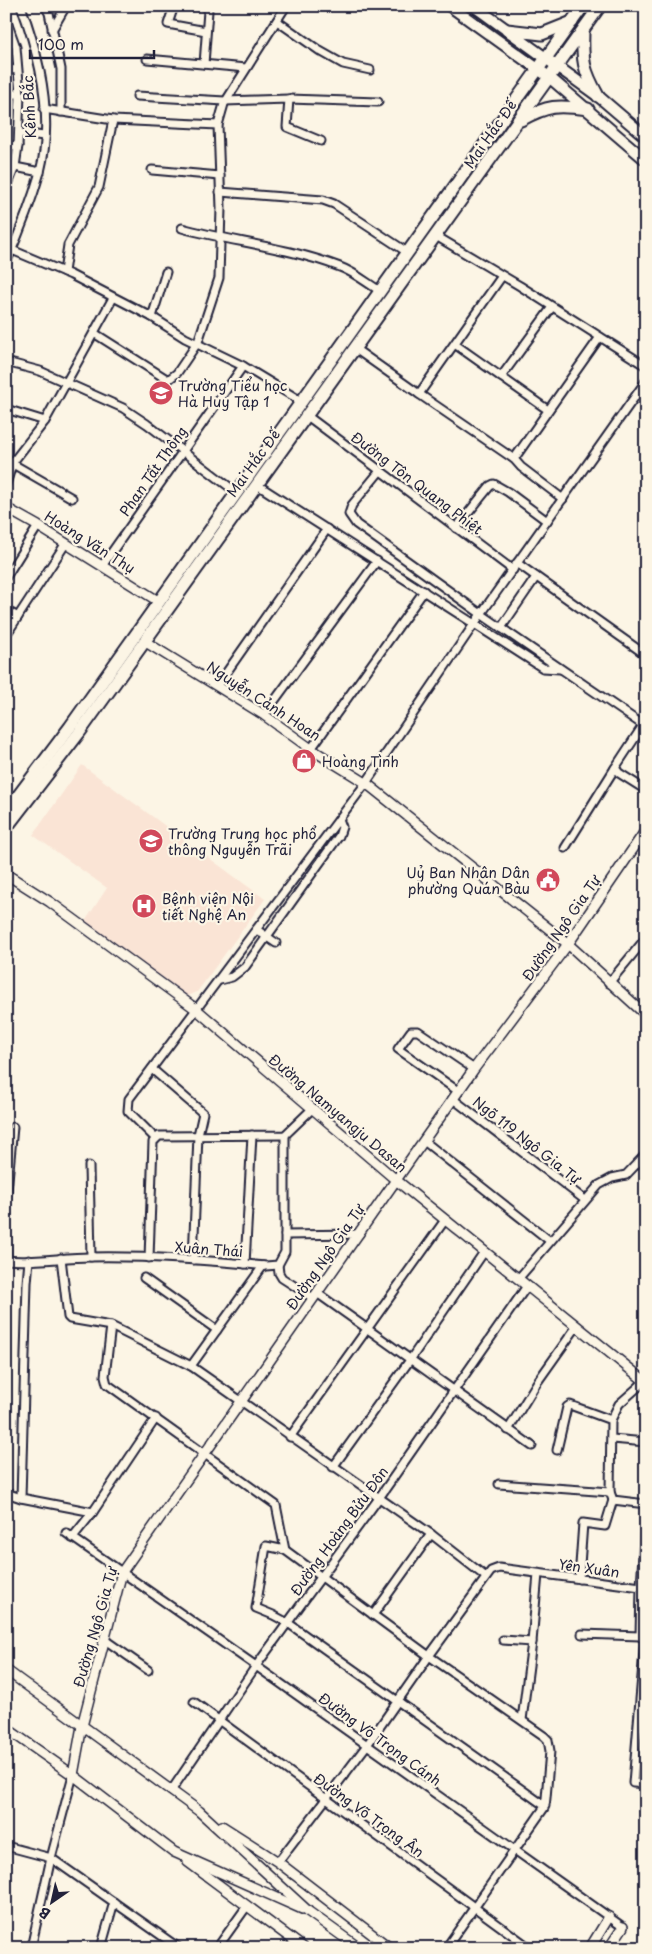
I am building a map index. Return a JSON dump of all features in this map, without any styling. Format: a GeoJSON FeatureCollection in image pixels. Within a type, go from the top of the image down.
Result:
{"type":"FeatureCollection","features":[{"type":"Feature","properties":{"kind":"main road"},"geometry":{"type":"LineString","coordinates":[[450,6],[548,77],[646,160]]}},
{"type":"Feature","properties":{"kind":"main road"},"geometry":{"type":"LineString","coordinates":[[474,6],[598,96],[646,137]]}},
{"type":"Feature","properties":{"kind":"main road","name":"Mai Hắc Đế"},"geometry":{"type":"LineString","coordinates":[[6,812],[144,641],[212,535],[236,492],[583,6]]}},
{"type":"Feature","properties":{"kind":"main road","name":"Mai Hắc Đế"},"geometry":{"type":"LineString","coordinates":[[6,828],[74,730],[158,601],[256,484],[600,6]]}},
{"type":"Feature","properties":{"kind":"main road"},"geometry":{"type":"LineString","coordinates":[[508,30],[542,34],[572,22]]}},
{"type":"Feature","properties":{"kind":"main road"},"geometry":{"type":"LineString","coordinates":[[583,30],[583,63],[598,96]]}},
{"type":"Feature","properties":{"kind":"main road"},"geometry":{"type":"LineString","coordinates":[[517,122],[549,107],[564,106],[588,109]]}},
{"type":"Feature","properties":{"kind":"street","name":"Kênh Bắc"},"geometry":{"type":"LineString","coordinates":[[6,263],[40,172],[44,136],[44,109],[39,66],[33,40],[21,6]]}},
{"type":"Feature","properties":{"kind":"street"},"geometry":{"type":"LineString","coordinates":[[45,6],[49,13],[61,69],[61,112]]}},
{"type":"Feature","properties":{"kind":"street"},"geometry":{"type":"LineString","coordinates":[[52,30],[66,6]]}},
{"type":"Feature","properties":{"kind":"street"},"geometry":{"type":"LineString","coordinates":[[174,6],[168,24],[206,31]]}},
{"type":"Feature","properties":{"kind":"street"},"geometry":{"type":"LineString","coordinates":[[94,333],[168,380],[177,373],[198,342],[219,278],[221,239],[218,125],[225,101],[286,6]]}},
{"type":"Feature","properties":{"kind":"street"},"geometry":{"type":"LineString","coordinates":[[204,64],[208,11]]}},
{"type":"Feature","properties":{"kind":"street","name":"Kênh Bắc"},"geometry":{"type":"LineString","coordinates":[[6,18],[16,47],[20,94],[20,134],[14,167],[6,189]]}},
{"type":"Feature","properties":{"kind":"street"},"geometry":{"type":"LineString","coordinates":[[277,21],[342,64],[370,70]]}},
{"type":"Feature","properties":{"kind":"street"},"geometry":{"type":"LineString","coordinates":[[6,46],[16,47]]}},
{"type":"Feature","properties":{"kind":"street"},"geometry":{"type":"LineString","coordinates":[[147,59],[246,68]]}},
{"type":"Feature","properties":{"kind":"street"},"geometry":{"type":"LineString","coordinates":[[6,70],[17,70]]}},
{"type":"Feature","properties":{"kind":"street"},"geometry":{"type":"LineString","coordinates":[[6,94],[20,94]]}},
{"type":"Feature","properties":{"kind":"street"},"geometry":{"type":"LineString","coordinates":[[137,96],[225,101],[289,99],[378,102]]}},
{"type":"Feature","properties":{"kind":"street"},"geometry":{"type":"LineString","coordinates":[[289,99],[287,127],[321,141]]}},
{"type":"Feature","properties":{"kind":"street"},"geometry":{"type":"LineString","coordinates":[[44,109],[113,120],[218,125]]}},
{"type":"Feature","properties":{"kind":"street"},"geometry":{"type":"LineString","coordinates":[[64,272],[68,245],[98,187],[113,120]]}},
{"type":"Feature","properties":{"kind":"street"},"geometry":{"type":"LineString","coordinates":[[20,134],[44,136]]}},
{"type":"Feature","properties":{"kind":"street"},"geometry":{"type":"LineString","coordinates":[[6,145],[18,146]]}},
{"type":"Feature","properties":{"kind":"street"},"geometry":{"type":"LineString","coordinates":[[14,167],[40,172]]}},
{"type":"Feature","properties":{"kind":"street"},"geometry":{"type":"LineString","coordinates":[[152,170],[220,176]]}},
{"type":"Feature","properties":{"kind":"street"},"geometry":{"type":"LineString","coordinates":[[220,192],[324,200],[334,204],[407,252]]}},
{"type":"Feature","properties":{"kind":"street"},"geometry":{"type":"LineString","coordinates":[[182,228],[221,239],[262,246],[341,267],[380,291]]}},
{"type":"Feature","properties":{"kind":"street"},"geometry":{"type":"LineString","coordinates":[[436,236],[646,366]]}},
{"type":"Feature","properties":{"kind":"street"},"geometry":{"type":"LineString","coordinates":[[12,250],[64,272],[152,317],[185,338],[198,342],[301,401]]}},
{"type":"Feature","properties":{"kind":"street"},"geometry":{"type":"LineString","coordinates":[[152,317],[166,272]]}},
{"type":"Feature","properties":{"kind":"street"},"geometry":{"type":"LineString","coordinates":[[419,394],[456,345],[502,276]]}},
{"type":"Feature","properties":{"kind":"street"},"geometry":{"type":"LineString","coordinates":[[6,484],[10,461],[45,421],[113,298]]}},
{"type":"Feature","properties":{"kind":"street"},"geometry":{"type":"LineString","coordinates":[[501,377],[552,307]]}},
{"type":"Feature","properties":{"kind":"street"},"geometry":{"type":"LineString","coordinates":[[514,459],[600,337]]}},
{"type":"Feature","properties":{"kind":"street"},"geometry":{"type":"LineString","coordinates":[[456,345],[548,410]]}},
{"type":"Feature","properties":{"kind":"street"},"geometry":{"type":"LineString","coordinates":[[354,348],[514,459],[521,467],[563,499]]}},
{"type":"Feature","properties":{"kind":"street"},"geometry":{"type":"LineString","coordinates":[[6,362],[40,371],[123,408],[236,492]]}},
{"type":"Feature","properties":{"kind":"street","name":"Phan Tất Thông"},"geometry":{"type":"LineString","coordinates":[[102,566],[242,366]]}},
{"type":"Feature","properties":{"kind":"street"},"geometry":{"type":"LineString","coordinates":[[156,1138],[128,1111],[129,1099],[366,783],[481,614],[646,381]]}},
{"type":"Feature","properties":{"kind":"street"},"geometry":{"type":"LineString","coordinates":[[6,409],[45,421]]}},
{"type":"Feature","properties":{"kind":"street","name":"Đường Tôn Quang Phiệt"},"geometry":{"type":"LineString","coordinates":[[306,415],[512,570]]}},
{"type":"Feature","properties":{"kind":"street"},"geometry":{"type":"LineString","coordinates":[[10,461],[72,498]]}},
{"type":"Feature","properties":{"kind":"street"},"geometry":{"type":"LineString","coordinates":[[380,471],[352,506],[349,514],[356,524],[501,628],[644,723],[564,848]]}},
{"type":"Feature","properties":{"kind":"street"},"geometry":{"type":"LineString","coordinates":[[256,484],[476,623],[543,668],[562,669]]}},
{"type":"Feature","properties":{"kind":"street"},"geometry":{"type":"LineString","coordinates":[[456,528],[490,486],[494,484],[547,521]]}},
{"type":"Feature","properties":{"kind":"street","name":"Hoàng Văn Thụ"},"geometry":{"type":"LineString","coordinates":[[6,508],[158,601]]}},
{"type":"Feature","properties":{"kind":"street"},"geometry":{"type":"LineString","coordinates":[[6,577],[38,526]]}},
{"type":"Feature","properties":{"kind":"street"},"geometry":{"type":"LineString","coordinates":[[217,686],[327,529]]}},
{"type":"Feature","properties":{"kind":"street"},"geometry":{"type":"LineString","coordinates":[[6,635],[66,543]]}},
{"type":"Feature","properties":{"kind":"street"},"geometry":{"type":"LineString","coordinates":[[264,715],[377,561]]}},
{"type":"Feature","properties":{"kind":"street"},"geometry":{"type":"LineString","coordinates":[[517,563],[646,654]]}},
{"type":"Feature","properties":{"kind":"street"},"geometry":{"type":"LineString","coordinates":[[501,628],[536,577]]}},
{"type":"Feature","properties":{"kind":"street"},"geometry":{"type":"LineString","coordinates":[[311,749],[424,591]]}},
{"type":"Feature","properties":{"kind":"street"},"geometry":{"type":"LineString","coordinates":[[6,610],[18,617]]}},
{"type":"Feature","properties":{"kind":"street","name":"Nguyễn Cảnh Hoan"},"geometry":{"type":"LineString","coordinates":[[144,641],[264,715],[311,749],[366,783],[568,944],[608,983],[646,1015]]}},
{"type":"Feature","properties":{"kind":"street"},"geometry":{"type":"LineString","coordinates":[[616,768],[619,773],[646,790]]}},
{"type":"Feature","properties":{"kind":"street"},"geometry":{"type":"LineString","coordinates":[[220,980],[232,977],[245,967],[339,836],[342,827],[339,819]]}},
{"type":"Feature","properties":{"kind":"street","name":"Đường Ngô Gia Tự"},"geometry":{"type":"LineString","coordinates":[[73,1775],[82,1726],[122,1572],[455,1095],[568,944],[646,830]]}},
{"type":"Feature","properties":{"kind":"street","name":"Đường Namyangju Dasan"},"geometry":{"type":"LineString","coordinates":[[6,874],[50,902],[197,1010],[396,1180],[645,1382]]}},
{"type":"Feature","properties":{"kind":"street"},"geometry":{"type":"LineString","coordinates":[[257,930],[276,943]]}},
{"type":"Feature","properties":{"kind":"street"},"geometry":{"type":"LineString","coordinates":[[608,983],[646,938]]}},
{"type":"Feature","properties":{"kind":"street","name":"Ngõ 119 Ngô Gia Tự"},"geometry":{"type":"LineString","coordinates":[[474,1069],[418,1031],[411,1031],[398,1049],[585,1200]]}},
{"type":"Feature","properties":{"kind":"street"},"geometry":{"type":"LineString","coordinates":[[152,1069],[203,1113],[198,1135],[193,1260]]}},
{"type":"Feature","properties":{"kind":"street"},"geometry":{"type":"LineString","coordinates":[[149,1258],[153,1142],[156,1138],[159,1136],[198,1135],[285,1135],[312,1109]]}},
{"type":"Feature","properties":{"kind":"street"},"geometry":{"type":"LineString","coordinates":[[6,1202],[13,1127]]}},
{"type":"Feature","properties":{"kind":"street"},"geometry":{"type":"LineString","coordinates":[[245,1264],[252,1135]]}},
{"type":"Feature","properties":{"kind":"street"},"geometry":{"type":"LineString","coordinates":[[285,1135],[285,1252],[278,1265],[282,1278],[315,1296],[367,1330],[532,1446]]}},
{"type":"Feature","properties":{"kind":"street"},"geometry":{"type":"LineString","coordinates":[[424,1141],[550,1241]]}},
{"type":"Feature","properties":{"kind":"street"},"geometry":{"type":"LineString","coordinates":[[518,1279],[599,1185],[628,1174],[646,1154]]}},
{"type":"Feature","properties":{"kind":"street"},"geometry":{"type":"LineString","coordinates":[[89,1166],[91,1257]]}},
{"type":"Feature","properties":{"kind":"street"},"geometry":{"type":"LineString","coordinates":[[290,1437],[445,1220]]}},
{"type":"Feature","properties":{"kind":"street"},"geometry":{"type":"LineString","coordinates":[[285,1235],[359,1234]]}},
{"type":"Feature","properties":{"kind":"street"},"geometry":{"type":"LineString","coordinates":[[6,1247],[6,1260]]}},
{"type":"Feature","properties":{"kind":"street"},"geometry":{"type":"LineString","coordinates":[[333,1466],[410,1360],[484,1252]]}},
{"type":"Feature","properties":{"kind":"street","name":"Xuân Thái"},"geometry":{"type":"LineString","coordinates":[[6,1260],[20,1262],[91,1257],[149,1258],[263,1266],[278,1265]]}},
{"type":"Feature","properties":{"kind":"street"},"geometry":{"type":"LineString","coordinates":[[61,1258],[68,1317],[76,1321],[111,1326],[191,1366],[431,1534],[486,1577],[368,1745],[278,1862]]}},
{"type":"Feature","properties":{"kind":"street"},"geometry":{"type":"LineString","coordinates":[[22,1498],[29,1260]]}},
{"type":"Feature","properties":{"kind":"street"},"geometry":{"type":"LineString","coordinates":[[191,1366],[263,1266]]}},
{"type":"Feature","properties":{"kind":"street"},"geometry":{"type":"LineString","coordinates":[[144,1278],[217,1330]]}},
{"type":"Feature","properties":{"kind":"street","name":"Đường Hoàng Bửu Đôn"},"geometry":{"type":"LineString","coordinates":[[171,1791],[256,1666],[378,1498],[527,1286]]}},
{"type":"Feature","properties":{"kind":"street"},"geometry":{"type":"LineString","coordinates":[[111,1326],[106,1382],[276,1505],[285,1550]]}},
{"type":"Feature","properties":{"kind":"street"},"geometry":{"type":"LineString","coordinates":[[508,1430],[538,1381],[577,1326]]}},
{"type":"Feature","properties":{"kind":"street"},"geometry":{"type":"LineString","coordinates":[[579,1579],[583,1523],[605,1526],[613,1500],[610,1492],[611,1420],[619,1404],[645,1382]]}},
{"type":"Feature","properties":{"kind":"street"},"geometry":{"type":"LineString","coordinates":[[557,1450],[567,1407],[570,1406],[611,1420]]}},
{"type":"Feature","properties":{"kind":"street"},"geometry":{"type":"LineString","coordinates":[[72,1538],[93,1512],[156,1418]]}},
{"type":"Feature","properties":{"kind":"street"},"geometry":{"type":"LineString","coordinates":[[612,1439],[646,1442]]}},
{"type":"Feature","properties":{"kind":"street"},"geometry":{"type":"LineString","coordinates":[[499,1484],[610,1492]]}},
{"type":"Feature","properties":{"kind":"street"},"geometry":{"type":"LineString","coordinates":[[6,1493],[93,1512]]}},
{"type":"Feature","properties":{"kind":"street"},"geometry":{"type":"LineString","coordinates":[[613,1500],[646,1504],[640,1587],[644,1638],[633,1783],[646,1784]]}},
{"type":"Feature","properties":{"kind":"street","name":"Đường Võ Trọng Cánh"},"geometry":{"type":"LineString","coordinates":[[66,1533],[623,1927]]}},
{"type":"Feature","properties":{"kind":"street"},"geometry":{"type":"LineString","coordinates":[[372,1615],[431,1534]]}},
{"type":"Feature","properties":{"kind":"street"},"geometry":{"type":"LineString","coordinates":[[446,1948],[545,1806],[550,1745],[544,1736],[429,1656],[285,1550],[266,1546],[256,1608],[288,1623],[545,1806]]}},
{"type":"Feature","properties":{"kind":"street","name":"Yên Xuân"},"geometry":{"type":"LineString","coordinates":[[486,1577],[491,1571],[500,1568],[640,1587]]}},
{"type":"Feature","properties":{"kind":"street"},"geometry":{"type":"LineString","coordinates":[[522,1720],[538,1574]]}},
{"type":"Feature","properties":{"kind":"street"},"geometry":{"type":"LineString","coordinates":[[582,1634],[644,1638]]}},
{"type":"Feature","properties":{"kind":"street"},"geometry":{"type":"LineString","coordinates":[[105,1640],[148,1670]]}},
{"type":"Feature","properties":{"kind":"street"},"geometry":{"type":"LineString","coordinates":[[503,1640],[532,1642]]}},
{"type":"Feature","properties":{"kind":"street"},"geometry":{"type":"LineString","coordinates":[[6,1670],[171,1791],[278,1862],[390,1948]]}},
{"type":"Feature","properties":{"kind":"street","name":"Đường Võ Trọng Ân"},"geometry":{"type":"LineString","coordinates":[[194,1702],[530,1948]]}},
{"type":"Feature","properties":{"kind":"street"},"geometry":{"type":"LineString","coordinates":[[6,1728],[73,1775],[304,1948]]}},
{"type":"Feature","properties":{"kind":"street"},"geometry":{"type":"LineString","coordinates":[[638,1728],[646,1728]]}},
{"type":"Feature","properties":{"kind":"street"},"geometry":{"type":"LineString","coordinates":[[31,1948],[51,1858],[73,1775]]}},
{"type":"Feature","properties":{"kind":"street"},"geometry":{"type":"LineString","coordinates":[[200,1811],[310,1912],[359,1948]]}},
{"type":"Feature","properties":{"kind":"street"},"geometry":{"type":"LineString","coordinates":[[6,1846],[51,1858],[179,1948]]}},
{"type":"Feature","properties":{"kind":"street"},"geometry":{"type":"LineString","coordinates":[[174,1852],[310,1912]]}},
{"type":"Feature","properties":{"kind":"street"},"geometry":{"type":"LineString","coordinates":[[101,1948],[114,1902]]}},
{"type":"Feature","properties":{"kind":"street"},"geometry":{"type":"LineString","coordinates":[[218,1948],[247,1906]]}},
{"type":"Feature","properties":{"kind":"street"},"geometry":{"type":"LineString","coordinates":[[590,1948],[609,1917]]}},
{"type":"Feature","properties":{"kind":"street"},"geometry":{"type":"LineString","coordinates":[[609,1948],[623,1927]]}},
{"type":"Feature","properties":{"kind":"shaded area"},"geometry":{"type":"Polygon","coordinates":[[[82,765],[265,899],[197,992],[186,997],[84,923],[107,888],[33,835],[82,765]]]}},
{"type":"Feature","properties":{"kind":"place","name":"Trường Tiểu học Hà Huy Tập 1"},"geometry":{"type":"Point","coordinates":[161,393]}},
{"type":"Feature","properties":{"kind":"place","name":"Hoàng Tình"},"geometry":{"type":"Point","coordinates":[304,761]}},
{"type":"Feature","properties":{"kind":"place","name":"Trường Trung học phổ thông Nguyễn Trãi"},"geometry":{"type":"Point","coordinates":[151,841]}},
{"type":"Feature","properties":{"kind":"place","name":"Uỷ Ban Nhân Dân phường Quán Bàu"},"geometry":{"type":"Point","coordinates":[548,880]}},
{"type":"Feature","properties":{"kind":"place","name":"Bệnh viện Nội tiết Nghệ An"},"geometry":{"type":"Point","coordinates":[144,906]}}]}
